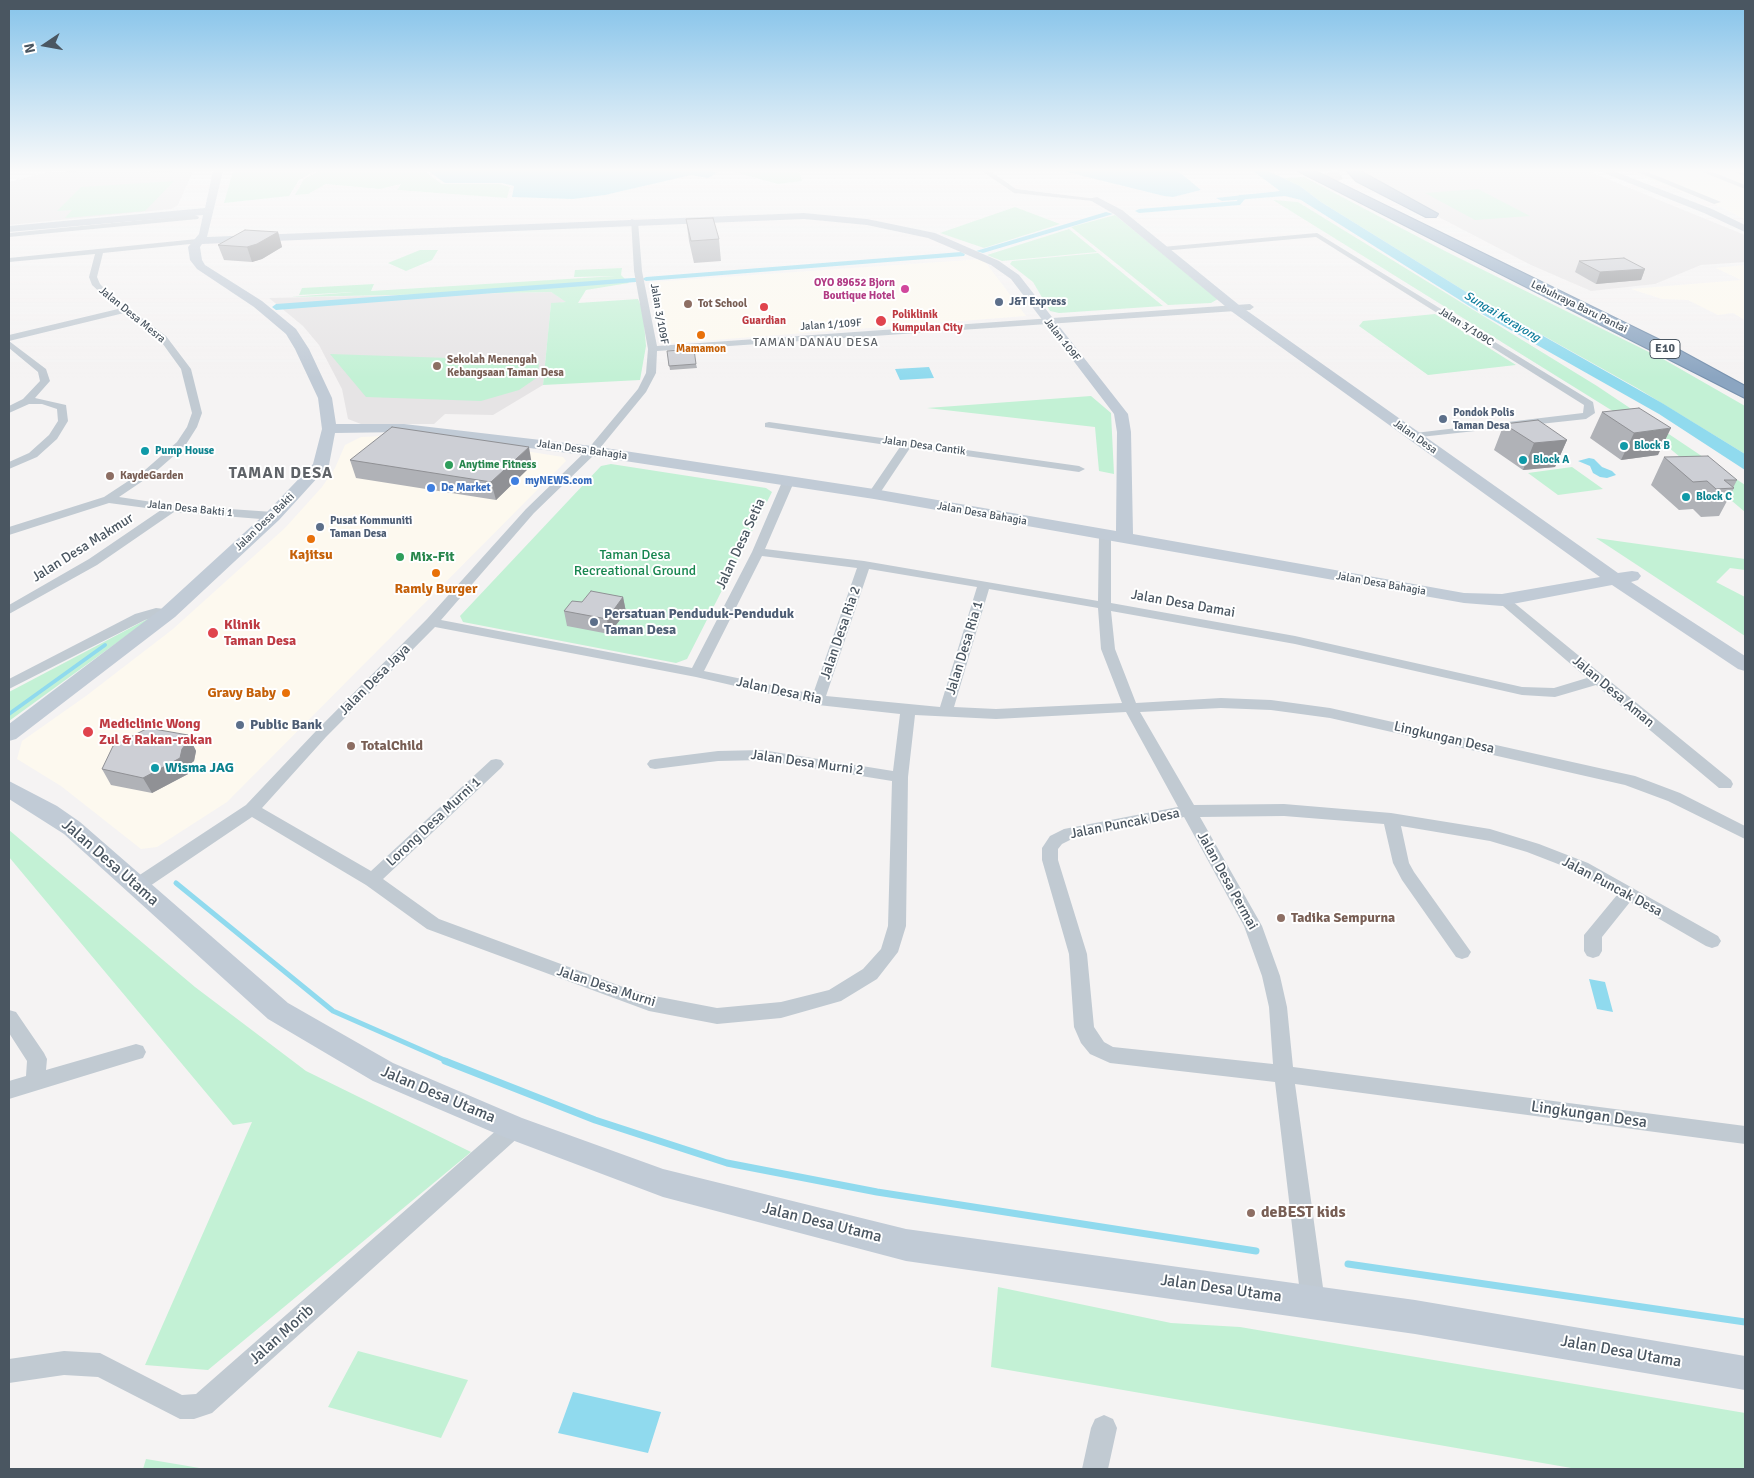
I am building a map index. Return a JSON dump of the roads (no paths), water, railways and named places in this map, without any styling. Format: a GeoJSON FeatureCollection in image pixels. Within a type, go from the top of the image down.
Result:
{"type":"FeatureCollection","features":[{"type":"Feature","properties":{"kind":"highway","name":"Lebuhraya Baru Pantai"},"geometry":{"type":"LineString","coordinates":[[1443,240],[1670,352],[1745,392]]}},
{"type":"Feature","properties":{"kind":"highway","name":"Lebuhraya Baru Pantai"},"geometry":{"type":"LineString","coordinates":[[1460,240],[1745,384]]}},
{"type":"Feature","properties":{"kind":"highway"},"geometry":{"type":"LineString","coordinates":[[1496,249],[1555,282],[1564,291]]}},
{"type":"Feature","properties":{"kind":"street","name":"Jalan 109F"},"geometry":{"type":"LineString","coordinates":[[197,241],[214,240]]}},
{"type":"Feature","properties":{"kind":"street","name":"Jalan 3/109F"},"geometry":{"type":"LineString","coordinates":[[592,451],[642,390],[651,373],[653,349],[638,271],[636,240]]}},
{"type":"Feature","properties":{"kind":"street","name":"Jalan 109F"},"geometry":{"type":"LineString","coordinates":[[944,240],[1002,268],[1015,277],[1046,320],[1121,414],[1124,432],[1124,539]]}},
{"type":"Feature","properties":{"kind":"street","name":"Jalan Desa"},"geometry":{"type":"LineString","coordinates":[[1156,240],[1242,307],[1745,665]]}},
{"type":"Feature","properties":{"kind":"street","name":"Jalan 3/109C"},"geometry":{"type":"LineString","coordinates":[[1167,248],[1255,240]]}},
{"type":"Feature","properties":{"kind":"street","name":"Jalan 3/109C"},"geometry":{"type":"LineString","coordinates":[[1327,240],[1589,404],[1590,414],[1586,416],[1422,436]]}},
{"type":"Feature","properties":{"kind":"street"},"geometry":{"type":"LineString","coordinates":[[9,260],[197,241]]}},
{"type":"Feature","properties":{"kind":"street","name":"Jalan Desa Bakti"},"geometry":{"type":"LineString","coordinates":[[9,734],[168,613],[273,516],[321,465],[328,429],[325,398],[313,368],[291,332],[258,304],[201,267],[194,254],[197,241]]}},
{"type":"Feature","properties":{"kind":"street","name":"Jalan Desa Mesra"},"geometry":{"type":"LineString","coordinates":[[9,531],[108,499],[150,472],[181,444],[192,427],[197,413],[186,369],[177,354],[164,338],[96,285],[93,276],[100,250]]}},
{"type":"Feature","properties":{"kind":"street","name":"Jalan 1/109F"},"geometry":{"type":"LineString","coordinates":[[653,349],[808,334],[1242,307]]}},
{"type":"Feature","properties":{"kind":"street"},"geometry":{"type":"LineString","coordinates":[[9,338],[126,310]]}},
{"type":"Feature","properties":{"kind":"street"},"geometry":{"type":"LineString","coordinates":[[9,344],[43,372],[45,380],[27,401],[9,410]]}},
{"type":"Feature","properties":{"kind":"street"},"geometry":{"type":"LineString","coordinates":[[9,466],[33,455],[53,437],[63,421],[62,407],[43,401],[27,401]]}},
{"type":"Feature","properties":{"kind":"street","name":"Jalan Desa Cantik"},"geometry":{"type":"LineString","coordinates":[[769,425],[1079,469]]}},
{"type":"Feature","properties":{"kind":"street","name":"Jalan Desa Bahagia"},"geometry":{"type":"LineString","coordinates":[[328,429],[404,428],[592,451],[874,494],[1464,598],[1502,600],[1623,578]]}},
{"type":"Feature","properties":{"kind":"street"},"geometry":{"type":"LineString","coordinates":[[874,494],[907,444]]}},
{"type":"Feature","properties":{"kind":"street","name":"Jalan Desa Jaya"},"geometry":{"type":"LineString","coordinates":[[138,886],[252,809],[321,734],[432,622],[530,511],[592,451]]}},
{"type":"Feature","properties":{"kind":"street","name":"Jalan Desa Setia"},"geometry":{"type":"LineString","coordinates":[[696,673],[758,552],[788,482]]}},
{"type":"Feature","properties":{"kind":"street","name":"Jalan Desa Bakti 1"},"geometry":{"type":"LineString","coordinates":[[108,499],[172,508],[273,516]]}},
{"type":"Feature","properties":{"kind":"street","name":"Jalan Desa Makmur"},"geometry":{"type":"LineString","coordinates":[[9,610],[93,562],[172,508]]}},
{"type":"Feature","properties":{"kind":"street","name":"Jalan Desa Permai"},"geometry":{"type":"LineString","coordinates":[[1105,536],[1104,606],[1108,649],[1130,706],[1256,934],[1271,976],[1278,1007],[1284,1074],[1313,1302]]}},
{"type":"Feature","properties":{"kind":"street","name":"Jalan Desa Damai"},"geometry":{"type":"LineString","coordinates":[[758,552],[864,565],[984,584],[1295,640],[1522,690],[1555,693],[1598,679]]}},
{"type":"Feature","properties":{"kind":"street","name":"Jalan Desa Ria 2"},"geometry":{"type":"LineString","coordinates":[[818,700],[864,565]]}},
{"type":"Feature","properties":{"kind":"street","name":"Jalan Desa"},"geometry":{"type":"LineString","coordinates":[[1623,578],[1745,649]]}},
{"type":"Feature","properties":{"kind":"street","name":"Jalan Desa Ria 1"},"geometry":{"type":"LineString","coordinates":[[946,712],[984,584]]}},
{"type":"Feature","properties":{"kind":"street","name":"Jalan Desa Aman"},"geometry":{"type":"LineString","coordinates":[[1502,600],[1725,784]]}},
{"type":"Feature","properties":{"kind":"street"},"geometry":{"type":"LineString","coordinates":[[9,685],[140,617],[156,612],[168,613]]}},
{"type":"Feature","properties":{"kind":"street","name":"Jalan Desa Ria"},"geometry":{"type":"LineString","coordinates":[[432,622],[696,673],[818,700],[908,710],[996,714],[1130,706]]}},
{"type":"Feature","properties":{"kind":"street","name":"Lingkungan Desa"},"geometry":{"type":"LineString","coordinates":[[1130,706],[1222,703],[1271,705],[1330,713],[1629,780],[1674,797],[1745,834]]}},
{"type":"Feature","properties":{"kind":"street","name":"Jalan Desa Murni"},"geometry":{"type":"LineString","coordinates":[[252,809],[372,880],[433,924],[623,996],[649,1003],[717,1016],[781,1010],[834,996],[870,974],[889,952],[896,926],[900,777],[908,710]]}},
{"type":"Feature","properties":{"kind":"street","name":"Jalan Desa Murni 2"},"geometry":{"type":"LineString","coordinates":[[655,764],[718,756],[762,755],[900,777]]}},
{"type":"Feature","properties":{"kind":"street","name":"Lorong Desa Murni 1"},"geometry":{"type":"LineString","coordinates":[[372,880],[496,764]]}},
{"type":"Feature","properties":{"kind":"street","name":"Jalan Desa Utama"},"geometry":{"type":"LineString","coordinates":[[9,789],[72,828],[278,1011],[383,1072],[514,1128],[663,1183],[906,1245],[1313,1302],[1745,1373]]}},
{"type":"Feature","properties":{"kind":"street","name":"Jalan Puncak Desa"},"geometry":{"type":"LineString","coordinates":[[1284,1074],[1110,1055],[1097,1048],[1088,1038],[1084,1027],[1078,954],[1050,860],[1050,848],[1056,840],[1070,833],[1188,811],[1284,810],[1391,819],[1490,835],[1534,848],[1582,867],[1712,941]]}},
{"type":"Feature","properties":{"kind":"street"},"geometry":{"type":"LineString","coordinates":[[1391,819],[1401,863],[1408,876],[1462,952]]}},
{"type":"Feature","properties":{"kind":"street"},"geometry":{"type":"LineString","coordinates":[[1593,951],[1593,935],[1628,893]]}},
{"type":"Feature","properties":{"kind":"street"},"geometry":{"type":"LineString","coordinates":[[9,1018],[37,1059],[36,1082]]}},
{"type":"Feature","properties":{"kind":"street"},"geometry":{"type":"LineString","coordinates":[[9,1090],[136,1052]]}},
{"type":"Feature","properties":{"kind":"street","name":"Lingkungan Desa"},"geometry":{"type":"LineString","coordinates":[[1284,1074],[1745,1135]]}},
{"type":"Feature","properties":{"kind":"street","name":"Jalan Morib"},"geometry":{"type":"LineString","coordinates":[[9,1370],[64,1363],[100,1365],[180,1407],[194,1407],[203,1404],[514,1128]]}},
{"type":"Feature","properties":{"kind":"street"},"geometry":{"type":"LineString","coordinates":[[1095,1469],[1104,1428]]}},
{"type":"Feature","properties":{"kind":"water","name":"Sungai Kerayong"},"geometry":{"type":"Polygon","coordinates":[[[1364,240],[1382,240],[1476,298],[1662,403],[1745,454],[1745,470],[1659,414],[1482,314],[1364,240]]]}},
{"type":"Feature","properties":{"kind":"water"},"geometry":{"type":"Polygon","coordinates":[[[929,367],[934,378],[900,380],[895,369],[929,367]]]}},
{"type":"Feature","properties":{"kind":"water"},"geometry":{"type":"Polygon","coordinates":[[[1589,458],[1594,459],[1602,467],[1616,475],[1607,478],[1600,477],[1593,473],[1590,466],[1578,461],[1589,458]]]}},
{"type":"Feature","properties":{"kind":"water"},"geometry":{"type":"Polygon","coordinates":[[[1589,979],[1605,982],[1613,1012],[1597,1009],[1589,979]]]}},
{"type":"Feature","properties":{"kind":"water"},"geometry":{"type":"Polygon","coordinates":[[[573,1392],[661,1412],[648,1453],[558,1433],[573,1392]]]}},
{"type":"Feature","properties":{"kind":"waterway"},"geometry":{"type":"LineString","coordinates":[[980,251],[1018,240]]}},
{"type":"Feature","properties":{"kind":"waterway"},"geometry":{"type":"LineString","coordinates":[[646,279],[961,254]]}},
{"type":"Feature","properties":{"kind":"waterway"},"geometry":{"type":"LineString","coordinates":[[276,307],[633,280]]}},
{"type":"Feature","properties":{"kind":"waterway"},"geometry":{"type":"LineString","coordinates":[[9,714],[105,645]]}},
{"type":"Feature","properties":{"kind":"waterway"},"geometry":{"type":"LineString","coordinates":[[176,883],[333,1011],[449,1062]]}},
{"type":"Feature","properties":{"kind":"waterway"},"geometry":{"type":"LineString","coordinates":[[445,1061],[595,1120],[727,1163],[877,1192],[1256,1251]]}},
{"type":"Feature","properties":{"kind":"waterway"},"geometry":{"type":"LineString","coordinates":[[1348,1264],[1745,1322]]}},
{"type":"Feature","properties":{"kind":"place","name":"OYO 89652 Bjorn Boutique Hotel"},"geometry":{"type":"Point","coordinates":[905,289]}},
{"type":"Feature","properties":{"kind":"place","name":"J&T Express"},"geometry":{"type":"Point","coordinates":[999,302]}},
{"type":"Feature","properties":{"kind":"place","name":"Tot School"},"geometry":{"type":"Point","coordinates":[688,304]}},
{"type":"Feature","properties":{"kind":"place","name":"Guardian"},"geometry":{"type":"Point","coordinates":[764,307]}},
{"type":"Feature","properties":{"kind":"place","name":"Poliklinik Kumpulan City"},"geometry":{"type":"Point","coordinates":[881,321]}},
{"type":"Feature","properties":{"kind":"place","name":"Mamamon"},"geometry":{"type":"Point","coordinates":[701,335]}},
{"type":"Feature","properties":{"kind":"place","name":"Sekolah Menengah Kebangsaan Taman Desa"},"geometry":{"type":"Point","coordinates":[437,366]}},
{"type":"Feature","properties":{"kind":"place","name":"Pondok Polis Taman Desa"},"geometry":{"type":"Point","coordinates":[1443,419]}},
{"type":"Feature","properties":{"kind":"place","name":"Block B"},"geometry":{"type":"Point","coordinates":[1624,446]}},
{"type":"Feature","properties":{"kind":"place","name":"Pump House"},"geometry":{"type":"Point","coordinates":[145,451]}},
{"type":"Feature","properties":{"kind":"place","name":"Block A"},"geometry":{"type":"Point","coordinates":[1523,460]}},
{"type":"Feature","properties":{"kind":"place","name":"Anytime Fitness"},"geometry":{"type":"Point","coordinates":[449,465]}},
{"type":"Feature","properties":{"kind":"place","name":"KaydeGarden"},"geometry":{"type":"Point","coordinates":[110,476]}},
{"type":"Feature","properties":{"kind":"place","name":"myNEWS.com"},"geometry":{"type":"Point","coordinates":[515,481]}},
{"type":"Feature","properties":{"kind":"place","name":"De Market"},"geometry":{"type":"Point","coordinates":[431,488]}},
{"type":"Feature","properties":{"kind":"place","name":"Block C"},"geometry":{"type":"Point","coordinates":[1686,497]}},
{"type":"Feature","properties":{"kind":"place","name":"Pusat Kommuniti Taman Desa"},"geometry":{"type":"Point","coordinates":[320,527]}},
{"type":"Feature","properties":{"kind":"place","name":"Kajitsu"},"geometry":{"type":"Point","coordinates":[311,539]}},
{"type":"Feature","properties":{"kind":"place","name":"Mix-Fit"},"geometry":{"type":"Point","coordinates":[400,557]}},
{"type":"Feature","properties":{"kind":"place","name":"Ramly Burger"},"geometry":{"type":"Point","coordinates":[436,573]}},
{"type":"Feature","properties":{"kind":"place","name":"Persatuan Penduduk-Penduduk Taman Desa"},"geometry":{"type":"Point","coordinates":[594,622]}},
{"type":"Feature","properties":{"kind":"place","name":"Klinik Taman Desa"},"geometry":{"type":"Point","coordinates":[213,633]}},
{"type":"Feature","properties":{"kind":"place","name":"Gravy Baby"},"geometry":{"type":"Point","coordinates":[286,693]}},
{"type":"Feature","properties":{"kind":"place","name":"Public Bank"},"geometry":{"type":"Point","coordinates":[240,725]}},
{"type":"Feature","properties":{"kind":"place","name":"Mediclinic Wong Zul & Rakan-rakan"},"geometry":{"type":"Point","coordinates":[88,732]}},
{"type":"Feature","properties":{"kind":"place","name":"TotalChild"},"geometry":{"type":"Point","coordinates":[351,746]}},
{"type":"Feature","properties":{"kind":"place","name":"Wisma JAG"},"geometry":{"type":"Point","coordinates":[155,768]}},
{"type":"Feature","properties":{"kind":"place","name":"Tadika Sempurna"},"geometry":{"type":"Point","coordinates":[1281,918]}},
{"type":"Feature","properties":{"kind":"place","name":"deBEST kids"},"geometry":{"type":"Point","coordinates":[1251,1213]}},
{"type":"Feature","properties":{"kind":"district","name":"TAMAN DANAU DESA"},"geometry":{"type":"Point","coordinates":[816,343]}},
{"type":"Feature","properties":{"kind":"district","name":"TAMAN DESA"},"geometry":{"type":"Point","coordinates":[281,474]}},
{"type":"Feature","properties":{"kind":"park label","name":"Taman Desa Recreational Ground"},"geometry":{"type":"Point","coordinates":[635,564]}}]}
